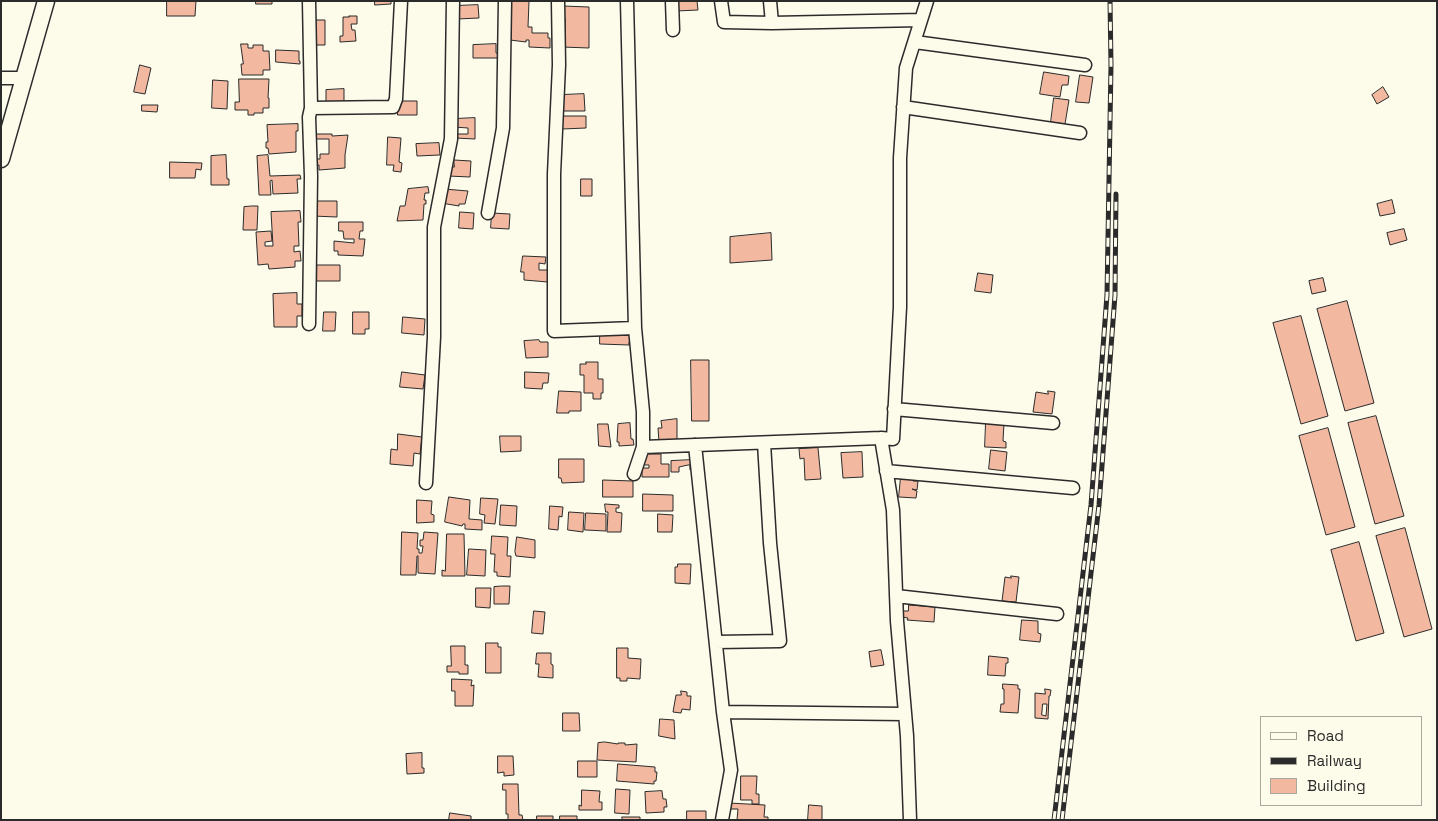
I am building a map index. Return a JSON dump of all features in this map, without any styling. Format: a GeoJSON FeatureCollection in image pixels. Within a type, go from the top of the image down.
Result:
{"type":"FeatureCollection","features":[{"type":"Feature","properties":{"kind":"main road"},"geometry":{"type":"LineString","coordinates":[[1,159],[46,1]]}},
{"type":"Feature","properties":{"kind":"street"},"geometry":{"type":"LineString","coordinates":[[309,1],[311,108],[309,117],[311,176],[309,324]]}},
{"type":"Feature","properties":{"kind":"street"},"geometry":{"type":"LineString","coordinates":[[311,108],[393,108],[396,99],[401,1]]}},
{"type":"Feature","properties":{"kind":"street"},"geometry":{"type":"LineString","coordinates":[[426,483],[434,337],[434,227],[451,138],[453,1]]}},
{"type":"Feature","properties":{"kind":"street"},"geometry":{"type":"LineString","coordinates":[[488,213],[503,128],[505,1]]}},
{"type":"Feature","properties":{"kind":"street"},"geometry":{"type":"LineString","coordinates":[[558,1],[559,65],[554,174],[554,330],[635,328]]}},
{"type":"Feature","properties":{"kind":"street"},"geometry":{"type":"LineString","coordinates":[[627,1],[635,328],[643,412],[643,447],[634,474]]}},
{"type":"Feature","properties":{"kind":"street"},"geometry":{"type":"LineString","coordinates":[[672,1],[674,30]]}},
{"type":"Feature","properties":{"kind":"street"},"geometry":{"type":"LineString","coordinates":[[720,1],[724,22],[922,20]]}},
{"type":"Feature","properties":{"kind":"street"},"geometry":{"type":"LineString","coordinates":[[770,1],[772,23]]}},
{"type":"Feature","properties":{"kind":"street"},"geometry":{"type":"LineString","coordinates":[[643,447],[893,438],[900,307],[900,158],[906,68],[928,1]]}},
{"type":"Feature","properties":{"kind":"street"},"geometry":{"type":"LineString","coordinates":[[915,42],[1085,66]]}},
{"type":"Feature","properties":{"kind":"street"},"geometry":{"type":"LineString","coordinates":[[1,78],[24,78]]}},
{"type":"Feature","properties":{"kind":"street"},"geometry":{"type":"LineString","coordinates":[[903,107],[1080,133]]}},
{"type":"Feature","properties":{"kind":"street"},"geometry":{"type":"LineString","coordinates":[[894,409],[1053,423]]}},
{"type":"Feature","properties":{"kind":"street"},"geometry":{"type":"LineString","coordinates":[[882,438],[892,510],[910,820]]}},
{"type":"Feature","properties":{"kind":"street"},"geometry":{"type":"LineString","coordinates":[[716,642],[780,641],[770,543],[764,443]]}},
{"type":"Feature","properties":{"kind":"street"},"geometry":{"type":"LineString","coordinates":[[695,445],[723,712],[731,770],[722,820]]}},
{"type":"Feature","properties":{"kind":"street"},"geometry":{"type":"LineString","coordinates":[[886,470],[1073,488]]}},
{"type":"Feature","properties":{"kind":"street"},"geometry":{"type":"LineString","coordinates":[[896,596],[1057,614]]}},
{"type":"Feature","properties":{"kind":"street"},"geometry":{"type":"LineString","coordinates":[[723,712],[905,714]]}},
{"type":"Feature","properties":{"kind":"building"},"geometry":{"type":"Polygon","coordinates":[[[167,1],[196,1],[195,16],[167,16],[167,1]]]}},
{"type":"Feature","properties":{"kind":"building"},"geometry":{"type":"Polygon","coordinates":[[[256,1],[272,1],[272,4],[256,4],[256,1]]]}},
{"type":"Feature","properties":{"kind":"building"},"geometry":{"type":"Polygon","coordinates":[[[375,1],[391,1],[391,4],[375,5],[375,1]]]}},
{"type":"Feature","properties":{"kind":"building"},"geometry":{"type":"Polygon","coordinates":[[[508,1],[529,1],[528,27],[532,27],[532,33],[548,33],[550,48],[529,47],[529,40],[526,40],[526,42],[510,40],[508,1]]]}},
{"type":"Feature","properties":{"kind":"building"},"geometry":{"type":"Polygon","coordinates":[[[697,1],[698,10],[676,11],[676,2],[697,1]]]}},
{"type":"Feature","properties":{"kind":"building"},"geometry":{"type":"Polygon","coordinates":[[[478,5],[479,18],[457,19],[456,6],[478,5]]]}},
{"type":"Feature","properties":{"kind":"building"},"geometry":{"type":"Polygon","coordinates":[[[563,6],[589,7],[589,48],[562,47],[562,35],[565,35],[563,6]]]}},
{"type":"Feature","properties":{"kind":"building"},"geometry":{"type":"Polygon","coordinates":[[[357,16],[357,24],[351,24],[352,30],[355,30],[356,41],[340,42],[340,36],[343,36],[343,17],[357,16]]]}},
{"type":"Feature","properties":{"kind":"building"},"geometry":{"type":"Polygon","coordinates":[[[310,20],[325,20],[325,45],[310,45],[310,20]]]}},
{"type":"Feature","properties":{"kind":"building"},"geometry":{"type":"Polygon","coordinates":[[[241,44],[248,44],[248,48],[253,48],[253,45],[263,45],[263,51],[269,51],[270,70],[263,70],[263,75],[242,75],[241,44]]]}},
{"type":"Feature","properties":{"kind":"building"},"geometry":{"type":"Polygon","coordinates":[[[496,44],[496,53],[499,53],[499,58],[473,58],[473,45],[496,44]]]}},
{"type":"Feature","properties":{"kind":"building"},"geometry":{"type":"Polygon","coordinates":[[[276,50],[299,51],[300,64],[276,62],[276,50]]]}},
{"type":"Feature","properties":{"kind":"building"},"geometry":{"type":"Polygon","coordinates":[[[140,65],[151,68],[145,94],[134,92],[140,65]]]}},
{"type":"Feature","properties":{"kind":"building"},"geometry":{"type":"Polygon","coordinates":[[[1044,72],[1069,76],[1068,85],[1062,85],[1060,97],[1040,94],[1044,72]]]}},
{"type":"Feature","properties":{"kind":"building"},"geometry":{"type":"Polygon","coordinates":[[[1080,75],[1093,77],[1089,103],[1076,102],[1080,75]]]}},
{"type":"Feature","properties":{"kind":"building"},"geometry":{"type":"Polygon","coordinates":[[[239,79],[269,79],[269,108],[263,108],[263,113],[254,113],[254,115],[248,115],[248,110],[235,110],[235,102],[239,102],[239,79]]]}},
{"type":"Feature","properties":{"kind":"building"},"geometry":{"type":"Polygon","coordinates":[[[213,80],[228,81],[227,109],[212,108],[213,80]]]}},
{"type":"Feature","properties":{"kind":"building"},"geometry":{"type":"Polygon","coordinates":[[[1383,87],[1389,97],[1377,104],[1372,95],[1383,87]]]}},
{"type":"Feature","properties":{"kind":"building"},"geometry":{"type":"Polygon","coordinates":[[[344,89],[344,103],[326,103],[326,90],[344,89]]]}},
{"type":"Feature","properties":{"kind":"building"},"geometry":{"type":"Polygon","coordinates":[[[584,94],[585,111],[563,111],[562,95],[584,94]]]}},
{"type":"Feature","properties":{"kind":"building"},"geometry":{"type":"Polygon","coordinates":[[[1054,98],[1069,100],[1065,124],[1051,122],[1054,98]]]}},
{"type":"Feature","properties":{"kind":"building"},"geometry":{"type":"Polygon","coordinates":[[[397,101],[417,101],[417,115],[398,115],[397,101]]]}},
{"type":"Feature","properties":{"kind":"building"},"geometry":{"type":"Polygon","coordinates":[[[142,105],[158,105],[157,112],[142,111],[142,105]]]}},
{"type":"Feature","properties":{"kind":"building"},"geometry":{"type":"Polygon","coordinates":[[[561,116],[586,116],[586,128],[562,129],[561,116]]]}},
{"type":"Feature","properties":{"kind":"building"},"geometry":{"type":"Polygon","coordinates":[[[475,118],[475,139],[455,138],[455,134],[468,134],[468,128],[454,127],[454,119],[475,118]]]}},
{"type":"Feature","properties":{"kind":"building"},"geometry":{"type":"Polygon","coordinates":[[[298,124],[296,152],[269,154],[268,148],[266,148],[266,142],[268,142],[267,125],[298,124]]]}},
{"type":"Feature","properties":{"kind":"building"},"geometry":{"type":"Polygon","coordinates":[[[314,134],[348,135],[345,168],[319,170],[319,165],[315,165],[315,159],[320,159],[320,154],[329,154],[329,139],[314,139],[314,134]]]}},
{"type":"Feature","properties":{"kind":"building"},"geometry":{"type":"Polygon","coordinates":[[[388,137],[401,138],[399,162],[402,163],[401,172],[393,171],[394,165],[387,165],[388,137]]]}},
{"type":"Feature","properties":{"kind":"building"},"geometry":{"type":"Polygon","coordinates":[[[439,143],[440,155],[417,156],[416,144],[439,143]]]}},
{"type":"Feature","properties":{"kind":"building"},"geometry":{"type":"Polygon","coordinates":[[[226,155],[229,185],[211,185],[211,156],[226,155]]]}},
{"type":"Feature","properties":{"kind":"building"},"geometry":{"type":"Polygon","coordinates":[[[268,155],[270,176],[300,175],[301,179],[297,179],[298,193],[273,194],[272,180],[270,181],[271,195],[259,195],[257,156],[268,155]]]}},
{"type":"Feature","properties":{"kind":"building"},"geometry":{"type":"Polygon","coordinates":[[[454,160],[471,161],[470,177],[448,176],[449,167],[454,167],[454,160]]]}},
{"type":"Feature","properties":{"kind":"building"},"geometry":{"type":"Polygon","coordinates":[[[170,162],[202,163],[201,170],[196,169],[195,178],[170,178],[170,162]]]}},
{"type":"Feature","properties":{"kind":"building"},"geometry":{"type":"Polygon","coordinates":[[[581,179],[592,179],[592,196],[581,196],[581,179]]]}},
{"type":"Feature","properties":{"kind":"building"},"geometry":{"type":"Polygon","coordinates":[[[428,187],[429,193],[425,193],[424,200],[426,200],[426,204],[424,204],[423,220],[397,221],[400,206],[405,206],[408,189],[428,187]]]}},
{"type":"Feature","properties":{"kind":"building"},"geometry":{"type":"Polygon","coordinates":[[[444,189],[468,191],[465,204],[459,204],[459,206],[441,203],[444,189]]]}},
{"type":"Feature","properties":{"kind":"building"},"geometry":{"type":"Polygon","coordinates":[[[1392,200],[1395,213],[1380,216],[1377,204],[1392,200]]]}},
{"type":"Feature","properties":{"kind":"building"},"geometry":{"type":"Polygon","coordinates":[[[312,201],[337,201],[337,217],[312,216],[312,201]]]}},
{"type":"Feature","properties":{"kind":"building"},"geometry":{"type":"Polygon","coordinates":[[[258,206],[257,230],[243,230],[244,207],[258,206]]]}},
{"type":"Feature","properties":{"kind":"building"},"geometry":{"type":"Polygon","coordinates":[[[300,211],[301,222],[298,222],[299,246],[294,246],[294,252],[300,251],[301,261],[295,261],[295,267],[269,269],[268,264],[258,265],[256,232],[271,231],[272,241],[265,242],[265,246],[273,246],[271,212],[300,211]]]}},
{"type":"Feature","properties":{"kind":"building"},"geometry":{"type":"Polygon","coordinates":[[[460,212],[474,213],[473,229],[459,228],[460,212]]]}},
{"type":"Feature","properties":{"kind":"building"},"geometry":{"type":"Polygon","coordinates":[[[492,213],[510,214],[509,229],[491,228],[492,213]]]}},
{"type":"Feature","properties":{"kind":"building"},"geometry":{"type":"Polygon","coordinates":[[[339,222],[363,222],[363,231],[360,231],[359,239],[365,239],[363,256],[338,255],[338,251],[334,251],[334,241],[354,243],[354,239],[344,239],[343,231],[339,231],[339,222]]]}},
{"type":"Feature","properties":{"kind":"building"},"geometry":{"type":"Polygon","coordinates":[[[1404,229],[1407,240],[1390,245],[1387,233],[1404,229]]]}},
{"type":"Feature","properties":{"kind":"building"},"geometry":{"type":"Polygon","coordinates":[[[771,233],[772,260],[730,263],[730,237],[771,233]]]}},
{"type":"Feature","properties":{"kind":"building"},"geometry":{"type":"Polygon","coordinates":[[[523,256],[546,257],[545,264],[539,263],[539,270],[549,270],[548,282],[524,280],[524,272],[521,272],[523,256]]]}},
{"type":"Feature","properties":{"kind":"building"},"geometry":{"type":"Polygon","coordinates":[[[317,265],[340,265],[340,281],[317,281],[317,265]]]}},
{"type":"Feature","properties":{"kind":"building"},"geometry":{"type":"Polygon","coordinates":[[[978,273],[993,275],[991,293],[975,291],[978,273]]]}},
{"type":"Feature","properties":{"kind":"building"},"geometry":{"type":"Polygon","coordinates":[[[1323,278],[1326,291],[1312,294],[1309,281],[1323,278]]]}},
{"type":"Feature","properties":{"kind":"building"},"geometry":{"type":"Polygon","coordinates":[[[297,293],[297,304],[302,304],[302,316],[297,316],[297,327],[274,327],[273,294],[297,293]]]}},
{"type":"Feature","properties":{"kind":"building"},"geometry":{"type":"Polygon","coordinates":[[[1347,301],[1374,403],[1345,411],[1317,309],[1347,301]]]}},
{"type":"Feature","properties":{"kind":"building"},"geometry":{"type":"Polygon","coordinates":[[[324,312],[336,312],[335,331],[323,331],[324,312]]]}},
{"type":"Feature","properties":{"kind":"building"},"geometry":{"type":"Polygon","coordinates":[[[353,312],[369,312],[369,329],[365,329],[365,334],[353,334],[353,312]]]}},
{"type":"Feature","properties":{"kind":"building"},"geometry":{"type":"Polygon","coordinates":[[[1301,316],[1328,416],[1301,424],[1273,323],[1301,316]]]}},
{"type":"Feature","properties":{"kind":"building"},"geometry":{"type":"Polygon","coordinates":[[[403,317],[425,319],[424,335],[402,333],[403,317]]]}},
{"type":"Feature","properties":{"kind":"building"},"geometry":{"type":"Polygon","coordinates":[[[600,332],[631,334],[632,342],[629,342],[629,345],[600,344],[600,332]]]}},
{"type":"Feature","properties":{"kind":"building"},"geometry":{"type":"Polygon","coordinates":[[[539,340],[540,342],[548,342],[548,357],[526,358],[524,341],[539,340]]]}},
{"type":"Feature","properties":{"kind":"building"},"geometry":{"type":"Polygon","coordinates":[[[691,360],[709,360],[709,421],[692,421],[691,360]]]}},
{"type":"Feature","properties":{"kind":"building"},"geometry":{"type":"Polygon","coordinates":[[[586,362],[598,362],[598,379],[603,379],[601,399],[593,399],[593,393],[584,393],[584,375],[580,375],[580,364],[586,364],[586,362]]]}},
{"type":"Feature","properties":{"kind":"building"},"geometry":{"type":"Polygon","coordinates":[[[402,372],[425,375],[423,389],[400,387],[402,372]]]}},
{"type":"Feature","properties":{"kind":"building"},"geometry":{"type":"Polygon","coordinates":[[[525,372],[549,373],[548,383],[543,383],[542,389],[525,388],[525,372]]]}},
{"type":"Feature","properties":{"kind":"building"},"geometry":{"type":"Polygon","coordinates":[[[559,391],[581,392],[581,411],[557,413],[559,391]]]}},
{"type":"Feature","properties":{"kind":"building"},"geometry":{"type":"Polygon","coordinates":[[[1048,391],[1055,392],[1052,414],[1033,412],[1036,392],[1048,394],[1048,391]]]}},
{"type":"Feature","properties":{"kind":"building"},"geometry":{"type":"Polygon","coordinates":[[[1376,416],[1404,516],[1375,524],[1348,423],[1376,416]]]}},
{"type":"Feature","properties":{"kind":"building"},"geometry":{"type":"Polygon","coordinates":[[[677,419],[677,440],[659,442],[658,428],[662,428],[661,421],[677,419]]]}},
{"type":"Feature","properties":{"kind":"building"},"geometry":{"type":"Polygon","coordinates":[[[986,422],[1004,423],[1003,441],[1006,442],[1006,448],[985,447],[986,422]]]}},
{"type":"Feature","properties":{"kind":"building"},"geometry":{"type":"Polygon","coordinates":[[[630,423],[631,439],[633,439],[634,445],[619,446],[619,442],[617,442],[618,424],[630,423]]]}},
{"type":"Feature","properties":{"kind":"building"},"geometry":{"type":"Polygon","coordinates":[[[598,424],[608,424],[611,447],[599,446],[598,424]]]}},
{"type":"Feature","properties":{"kind":"building"},"geometry":{"type":"Polygon","coordinates":[[[1328,428],[1355,527],[1326,535],[1299,436],[1328,428]]]}},
{"type":"Feature","properties":{"kind":"building"},"geometry":{"type":"Polygon","coordinates":[[[398,434],[422,437],[420,454],[414,453],[413,466],[390,464],[391,449],[397,450],[398,434]]]}},
{"type":"Feature","properties":{"kind":"building"},"geometry":{"type":"Polygon","coordinates":[[[500,436],[521,436],[521,451],[501,452],[500,436]]]}},
{"type":"Feature","properties":{"kind":"building"},"geometry":{"type":"Polygon","coordinates":[[[818,448],[821,479],[805,480],[804,458],[800,459],[799,449],[818,448]]]}},
{"type":"Feature","properties":{"kind":"building"},"geometry":{"type":"Polygon","coordinates":[[[991,450],[1007,452],[1005,471],[989,469],[991,450]]]}},
{"type":"Feature","properties":{"kind":"building"},"geometry":{"type":"Polygon","coordinates":[[[862,452],[863,477],[843,478],[841,453],[862,452]]]}},
{"type":"Feature","properties":{"kind":"building"},"geometry":{"type":"Polygon","coordinates":[[[641,454],[661,454],[661,464],[669,464],[669,477],[642,477],[642,468],[649,468],[649,465],[642,465],[641,454]]]}},
{"type":"Feature","properties":{"kind":"building"},"geometry":{"type":"Polygon","coordinates":[[[559,459],[584,459],[584,482],[562,483],[561,478],[559,478],[559,459]]]}},
{"type":"Feature","properties":{"kind":"building"},"geometry":{"type":"Polygon","coordinates":[[[692,460],[693,470],[690,470],[690,465],[688,465],[679,467],[679,472],[671,472],[671,461],[692,460]]]}},
{"type":"Feature","properties":{"kind":"building"},"geometry":{"type":"Polygon","coordinates":[[[901,477],[913,478],[913,481],[918,481],[917,490],[912,489],[917,491],[916,498],[899,497],[901,477]]]}},
{"type":"Feature","properties":{"kind":"building"},"geometry":{"type":"Polygon","coordinates":[[[603,480],[633,481],[633,497],[603,497],[603,480]]]}},
{"type":"Feature","properties":{"kind":"building"},"geometry":{"type":"Polygon","coordinates":[[[643,494],[673,495],[673,511],[643,511],[643,494]]]}},
{"type":"Feature","properties":{"kind":"building"},"geometry":{"type":"Polygon","coordinates":[[[449,497],[470,500],[469,519],[482,520],[482,530],[465,529],[465,524],[462,526],[445,522],[449,497]]]}},
{"type":"Feature","properties":{"kind":"building"},"geometry":{"type":"Polygon","coordinates":[[[481,498],[498,499],[495,524],[484,523],[485,515],[480,514],[481,498]]]}},
{"type":"Feature","properties":{"kind":"building"},"geometry":{"type":"Polygon","coordinates":[[[417,500],[432,501],[431,514],[434,515],[434,522],[417,523],[417,500]]]}},
{"type":"Feature","properties":{"kind":"building"},"geometry":{"type":"Polygon","coordinates":[[[605,504],[619,505],[619,508],[616,508],[616,512],[622,513],[621,532],[607,532],[608,512],[606,512],[605,504]]]}},
{"type":"Feature","properties":{"kind":"building"},"geometry":{"type":"Polygon","coordinates":[[[501,505],[517,506],[516,526],[500,525],[501,505]]]}},
{"type":"Feature","properties":{"kind":"building"},"geometry":{"type":"Polygon","coordinates":[[[550,506],[563,507],[562,517],[559,516],[558,530],[549,529],[550,506]]]}},
{"type":"Feature","properties":{"kind":"building"},"geometry":{"type":"Polygon","coordinates":[[[569,512],[584,513],[583,532],[568,530],[569,512]]]}},
{"type":"Feature","properties":{"kind":"building"},"geometry":{"type":"Polygon","coordinates":[[[586,513],[606,514],[606,531],[585,530],[586,513]]]}},
{"type":"Feature","properties":{"kind":"building"},"geometry":{"type":"Polygon","coordinates":[[[658,514],[673,515],[672,532],[658,532],[658,514]]]}},
{"type":"Feature","properties":{"kind":"building"},"geometry":{"type":"Polygon","coordinates":[[[1405,528],[1432,629],[1404,637],[1376,536],[1405,528]]]}},
{"type":"Feature","properties":{"kind":"building"},"geometry":{"type":"Polygon","coordinates":[[[402,532],[418,533],[417,549],[419,549],[419,553],[422,553],[423,546],[420,546],[420,540],[423,540],[424,532],[438,533],[435,574],[418,573],[417,556],[416,575],[401,575],[402,532]]]}},
{"type":"Feature","properties":{"kind":"building"},"geometry":{"type":"Polygon","coordinates":[[[447,534],[464,534],[465,576],[442,576],[442,570],[445,571],[447,534]]]}},
{"type":"Feature","properties":{"kind":"building"},"geometry":{"type":"Polygon","coordinates":[[[492,536],[508,537],[507,556],[511,556],[510,577],[497,576],[497,572],[494,572],[495,554],[491,554],[492,536]]]}},
{"type":"Feature","properties":{"kind":"building"},"geometry":{"type":"Polygon","coordinates":[[[517,537],[535,540],[535,558],[516,556],[517,537]]]}},
{"type":"Feature","properties":{"kind":"building"},"geometry":{"type":"Polygon","coordinates":[[[1359,542],[1384,633],[1356,641],[1331,550],[1359,542]]]}},
{"type":"Feature","properties":{"kind":"building"},"geometry":{"type":"Polygon","coordinates":[[[469,549],[486,550],[485,576],[467,575],[469,549]]]}},
{"type":"Feature","properties":{"kind":"building"},"geometry":{"type":"Polygon","coordinates":[[[678,564],[691,564],[690,584],[675,583],[675,567],[678,564]]]}},
{"type":"Feature","properties":{"kind":"building"},"geometry":{"type":"Polygon","coordinates":[[[1011,576],[1019,577],[1016,602],[1002,601],[1005,577],[1011,578],[1011,576]]]}},
{"type":"Feature","properties":{"kind":"building"},"geometry":{"type":"Polygon","coordinates":[[[510,586],[509,604],[494,604],[494,587],[510,586]]]}},
{"type":"Feature","properties":{"kind":"building"},"geometry":{"type":"Polygon","coordinates":[[[476,588],[491,588],[490,608],[476,607],[476,588]]]}},
{"type":"Feature","properties":{"kind":"building"},"geometry":{"type":"Polygon","coordinates":[[[909,605],[935,607],[934,622],[907,620],[908,618],[902,617],[903,611],[908,611],[909,605]]]}},
{"type":"Feature","properties":{"kind":"building"},"geometry":{"type":"Polygon","coordinates":[[[534,611],[545,612],[543,634],[532,633],[534,611]]]}},
{"type":"Feature","properties":{"kind":"building"},"geometry":{"type":"Polygon","coordinates":[[[1022,620],[1038,621],[1038,633],[1041,634],[1040,642],[1020,640],[1022,620]]]}},
{"type":"Feature","properties":{"kind":"building"},"geometry":{"type":"Polygon","coordinates":[[[486,643],[498,643],[498,647],[501,647],[501,673],[486,673],[486,643]]]}},
{"type":"Feature","properties":{"kind":"building"},"geometry":{"type":"Polygon","coordinates":[[[451,646],[465,646],[465,665],[468,665],[468,674],[447,672],[447,666],[451,666],[451,646]]]}},
{"type":"Feature","properties":{"kind":"building"},"geometry":{"type":"Polygon","coordinates":[[[617,648],[628,648],[628,658],[641,659],[640,679],[627,678],[627,681],[620,681],[620,678],[617,678],[617,648]]]}},
{"type":"Feature","properties":{"kind":"building"},"geometry":{"type":"Polygon","coordinates":[[[881,650],[884,665],[871,667],[869,652],[881,650]]]}},
{"type":"Feature","properties":{"kind":"building"},"geometry":{"type":"Polygon","coordinates":[[[537,653],[551,653],[553,678],[538,677],[539,664],[536,664],[537,653]]]}},
{"type":"Feature","properties":{"kind":"building"},"geometry":{"type":"Polygon","coordinates":[[[989,656],[1008,658],[1005,676],[988,675],[989,656]]]}},
{"type":"Feature","properties":{"kind":"building"},"geometry":{"type":"Polygon","coordinates":[[[452,679],[472,680],[471,686],[474,685],[473,706],[455,706],[455,691],[452,691],[452,679]]]}},
{"type":"Feature","properties":{"kind":"building"},"geometry":{"type":"Polygon","coordinates":[[[1003,684],[1018,685],[1018,689],[1020,689],[1018,713],[1000,712],[1001,704],[1004,704],[1003,684]]]}},
{"type":"Feature","properties":{"kind":"building"},"geometry":{"type":"Polygon","coordinates":[[[1045,689],[1051,690],[1048,719],[1035,718],[1035,693],[1045,694],[1045,689]],[[1043,704],[1042,715],[1046,716],[1047,704],[1043,704]]]}},
{"type":"Feature","properties":{"kind":"building"},"geometry":{"type":"Polygon","coordinates":[[[681,691],[687,692],[687,696],[691,696],[690,710],[682,709],[681,713],[673,712],[676,695],[681,695],[681,691]]]}},
{"type":"Feature","properties":{"kind":"building"},"geometry":{"type":"Polygon","coordinates":[[[563,713],[579,713],[580,731],[563,731],[563,713]]]}},
{"type":"Feature","properties":{"kind":"building"},"geometry":{"type":"Polygon","coordinates":[[[660,719],[674,720],[675,739],[659,736],[660,719]]]}},
{"type":"Feature","properties":{"kind":"building"},"geometry":{"type":"Polygon","coordinates":[[[598,743],[625,743],[625,745],[637,744],[636,762],[597,760],[598,743]]]}},
{"type":"Feature","properties":{"kind":"building"},"geometry":{"type":"Polygon","coordinates":[[[422,753],[424,773],[407,774],[406,754],[422,753]]]}},
{"type":"Feature","properties":{"kind":"building"},"geometry":{"type":"Polygon","coordinates":[[[498,756],[513,756],[514,775],[504,776],[504,772],[498,773],[498,756]]]}},
{"type":"Feature","properties":{"kind":"building"},"geometry":{"type":"Polygon","coordinates":[[[578,761],[597,761],[597,777],[578,777],[578,761]]]}},
{"type":"Feature","properties":{"kind":"building"},"geometry":{"type":"Polygon","coordinates":[[[618,764],[655,767],[655,772],[657,772],[656,781],[654,781],[654,784],[617,781],[618,764]]]}},
{"type":"Feature","properties":{"kind":"building"},"geometry":{"type":"Polygon","coordinates":[[[741,776],[757,776],[756,794],[759,794],[759,804],[752,804],[752,800],[741,800],[741,776]]]}},
{"type":"Feature","properties":{"kind":"building"},"geometry":{"type":"Polygon","coordinates":[[[503,784],[518,784],[519,815],[522,815],[523,820],[508,820],[508,814],[506,814],[506,790],[503,790],[503,784]]]}},
{"type":"Feature","properties":{"kind":"building"},"geometry":{"type":"Polygon","coordinates":[[[616,789],[630,790],[629,814],[615,813],[616,789]]]}},
{"type":"Feature","properties":{"kind":"building"},"geometry":{"type":"Polygon","coordinates":[[[582,790],[600,791],[599,802],[602,802],[602,810],[579,810],[582,790]]]}},
{"type":"Feature","properties":{"kind":"building"},"geometry":{"type":"Polygon","coordinates":[[[662,791],[667,807],[664,807],[664,812],[646,813],[645,792],[662,791]]]}},
{"type":"Feature","properties":{"kind":"building"},"geometry":{"type":"Polygon","coordinates":[[[729,803],[765,805],[764,817],[768,817],[768,820],[737,820],[738,809],[729,809],[729,803]]]}},
{"type":"Feature","properties":{"kind":"building"},"geometry":{"type":"Polygon","coordinates":[[[809,805],[822,806],[822,820],[808,820],[809,805]]]}},
{"type":"Feature","properties":{"kind":"building"},"geometry":{"type":"Polygon","coordinates":[[[687,811],[706,811],[706,820],[687,820],[687,811]]]}},
{"type":"Feature","properties":{"kind":"building"},"geometry":{"type":"Polygon","coordinates":[[[450,813],[471,816],[471,820],[449,820],[450,813]]]}},
{"type":"Feature","properties":{"kind":"building"},"geometry":{"type":"Polygon","coordinates":[[[537,816],[553,816],[553,820],[537,820],[537,816]]]}},
{"type":"Feature","properties":{"kind":"building"},"geometry":{"type":"Polygon","coordinates":[[[560,816],[577,816],[577,820],[560,820],[560,816]]]}},
{"type":"Feature","properties":{"kind":"building"},"geometry":{"type":"Polygon","coordinates":[[[622,817],[640,817],[640,820],[623,820],[622,817]]]}},
{"type":"Feature","properties":{"kind":"railway"},"geometry":{"type":"LineString","coordinates":[[1054,820],[1091,505],[1107,295],[1111,65],[1110,1]]}},
{"type":"Feature","properties":{"kind":"railway"},"geometry":{"type":"LineString","coordinates":[[1062,820],[1099,505],[1115,295],[1116,194]]}}]}
